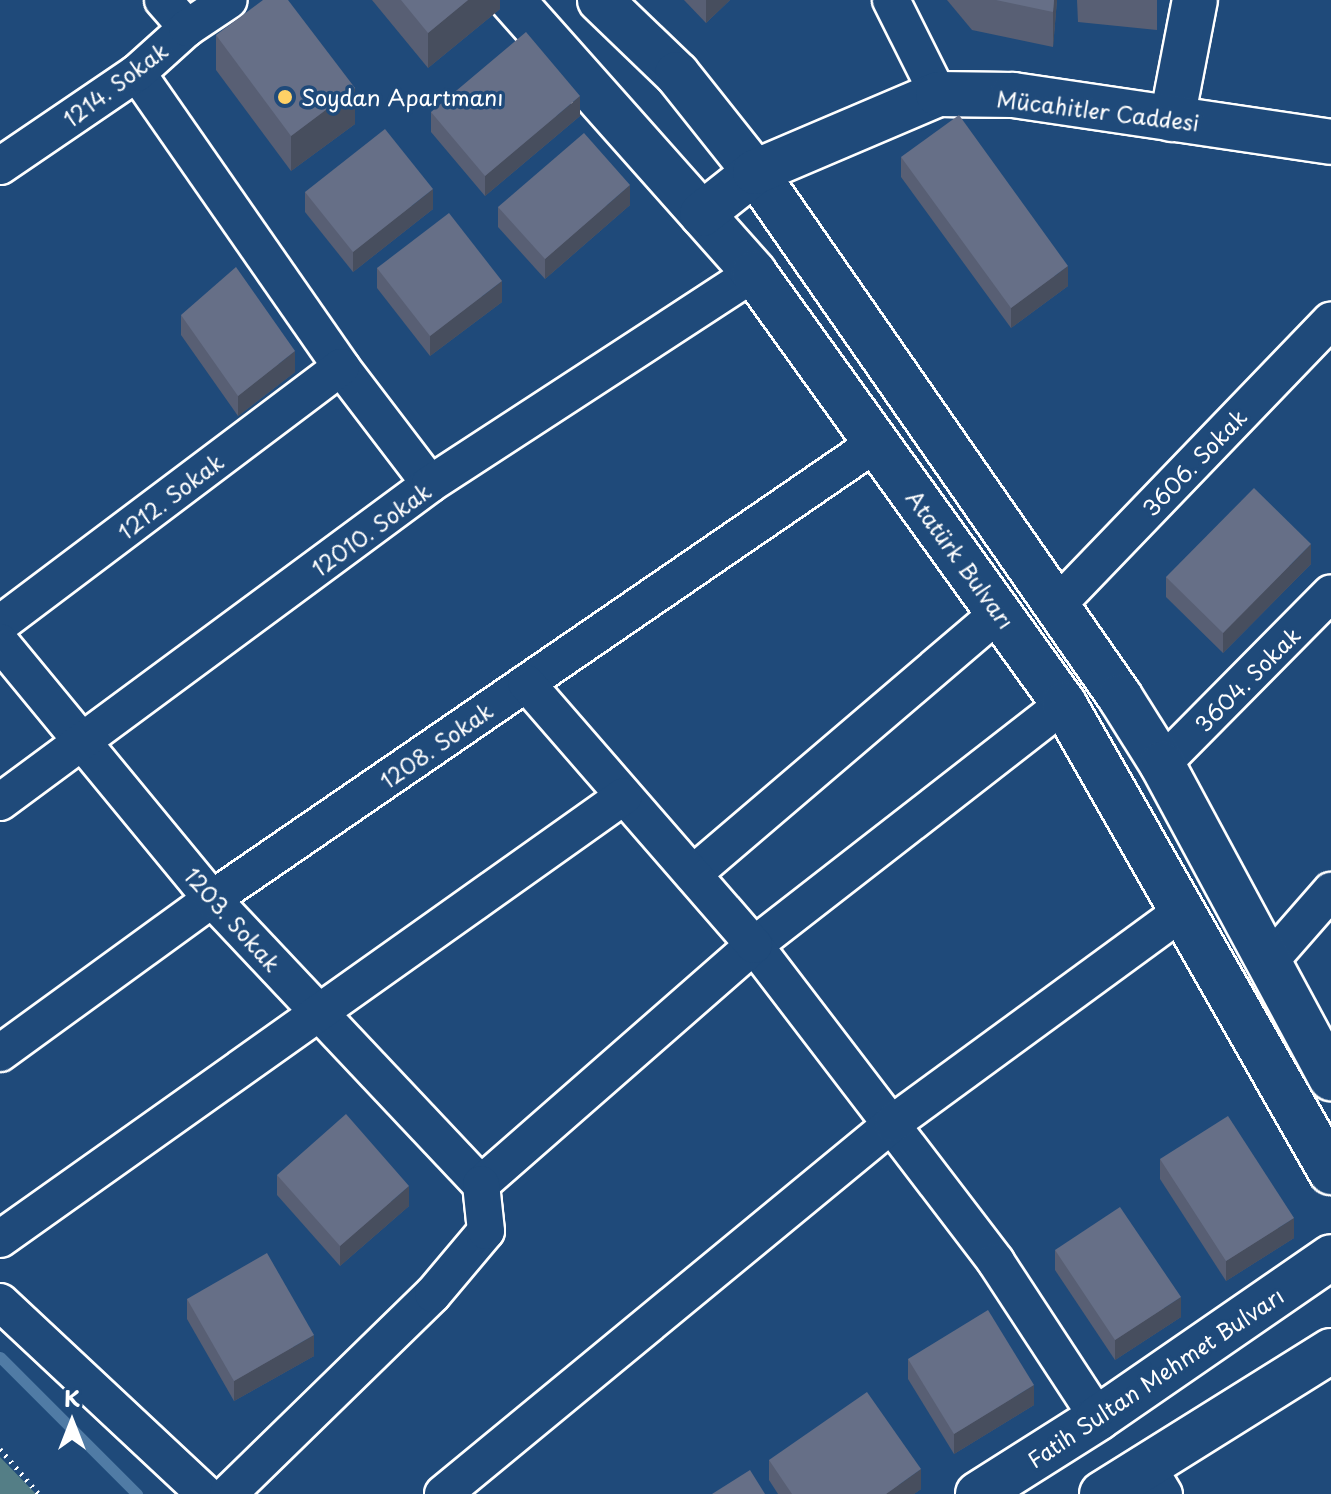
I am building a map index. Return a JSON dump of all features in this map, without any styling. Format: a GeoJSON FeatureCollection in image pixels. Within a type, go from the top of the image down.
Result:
{"type":"FeatureCollection","features":[{"type":"Feature","properties":{"kind":"main road","name":"Atatürk Bulvarı"},"geometry":{"type":"LineString","coordinates":[[512,0],[754,273],[1000,612],[1064,704],[1180,913],[1331,1172]]}},
{"type":"Feature","properties":{"kind":"main road"},"geometry":{"type":"LineString","coordinates":[[600,0],[677,74],[755,172],[1057,605],[1162,764],[1331,1078]]}},
{"type":"Feature","properties":{"kind":"main road"},"geometry":{"type":"LineString","coordinates":[[1172,119],[1195,0]]}},
{"type":"Feature","properties":{"kind":"main road","name":"Mücahitler Caddesi"},"geometry":{"type":"LineString","coordinates":[[702,214],[755,172],[938,94],[1013,95],[1331,142]]}},
{"type":"Feature","properties":{"kind":"main road","name":"Fatih Sultan Mehmet Bulvarı"},"geometry":{"type":"LineString","coordinates":[[978,1494],[1098,1418],[1331,1257]]}},
{"type":"Feature","properties":{"kind":"main road"},"geometry":{"type":"LineString","coordinates":[[1102,1494],[1156,1480],[1331,1351]]}},
{"type":"Feature","properties":{"kind":"street"},"geometry":{"type":"LineString","coordinates":[[163,0],[187,28]]}},
{"type":"Feature","properties":{"kind":"street","name":"1214. Sokak"},"geometry":{"type":"LineString","coordinates":[[0,166],[137,73],[187,28],[229,0]]}},
{"type":"Feature","properties":{"kind":"street"},"geometry":{"type":"LineString","coordinates":[[891,0],[938,94]]}},
{"type":"Feature","properties":{"kind":"street"},"geometry":{"type":"LineString","coordinates":[[137,73],[341,367],[430,484]]}},
{"type":"Feature","properties":{"kind":"street","name":"12010. Sokak"},"geometry":{"type":"LineString","coordinates":[[0,802],[430,484],[754,273]]}},
{"type":"Feature","properties":{"kind":"street","name":"3606. Sokak"},"geometry":{"type":"LineString","coordinates":[[1057,605],[1331,320]]}},
{"type":"Feature","properties":{"kind":"street","name":"1212. Sokak"},"geometry":{"type":"LineString","coordinates":[[0,624],[341,367]]}},
{"type":"Feature","properties":{"kind":"street","name":"1208. Sokak"},"geometry":{"type":"LineString","coordinates":[[0,1053],[212,899],[876,443]]}},
{"type":"Feature","properties":{"kind":"street","name":"3604. Sokak"},"geometry":{"type":"LineString","coordinates":[[1162,764],[1331,593]]}},
{"type":"Feature","properties":{"kind":"street"},"geometry":{"type":"LineString","coordinates":[[693,874],[1000,612]]}},
{"type":"Feature","properties":{"kind":"street","name":"1203. Sokak"},"geometry":{"type":"LineString","coordinates":[[0,642],[212,899],[481,1184]]}},
{"type":"Feature","properties":{"kind":"street"},"geometry":{"type":"LineString","coordinates":[[526,683],[754,945],[893,1123],[996,1262],[1098,1418]]}},
{"type":"Feature","properties":{"kind":"street"},"geometry":{"type":"LineString","coordinates":[[228,1494],[433,1294],[486,1231],[481,1184],[754,945],[1064,704]]}},
{"type":"Feature","properties":{"kind":"street"},"geometry":{"type":"LineString","coordinates":[[0,1239],[624,796]]}},
{"type":"Feature","properties":{"kind":"street"},"geometry":{"type":"LineString","coordinates":[[1268,963],[1331,891]]}},
{"type":"Feature","properties":{"kind":"street"},"geometry":{"type":"LineString","coordinates":[[443,1494],[893,1123],[1180,913]]}},
{"type":"Feature","properties":{"kind":"street"},"geometry":{"type":"LineString","coordinates":[[0,1302],[205,1494]]}},
{"type":"Feature","properties":{"kind":"path"},"geometry":{"type":"LineString","coordinates":[[0,1449],[39,1494]]}},
{"type":"Feature","properties":{"kind":"green space"},"geometry":{"type":"Polygon","coordinates":[[[0,1457],[36,1494],[0,1494],[0,1457]]]}},
{"type":"Feature","properties":{"kind":"building"},"geometry":{"type":"Polygon","coordinates":[[[263,0],[288,0],[355,88],[291,136],[216,35],[263,0]]]}},
{"type":"Feature","properties":{"kind":"building"},"geometry":{"type":"Polygon","coordinates":[[[401,0],[468,0],[428,33],[401,0]]]}},
{"type":"Feature","properties":{"kind":"building"},"geometry":{"type":"Polygon","coordinates":[[[996,0],[1054,0],[1053,12],[996,0]]]}},
{"type":"Feature","properties":{"kind":"building"},"geometry":{"type":"Polygon","coordinates":[[[526,32],[580,96],[485,176],[431,112],[526,32]]]}},
{"type":"Feature","properties":{"kind":"building"},"geometry":{"type":"Polygon","coordinates":[[[959,115],[1068,266],[1011,308],[901,157],[959,115]]]}},
{"type":"Feature","properties":{"kind":"building"},"geometry":{"type":"Polygon","coordinates":[[[385,129],[433,189],[353,252],[305,192],[385,129]]]}},
{"type":"Feature","properties":{"kind":"building"},"geometry":{"type":"Polygon","coordinates":[[[584,133],[630,185],[545,259],[498,207],[584,133]]]}},
{"type":"Feature","properties":{"kind":"building"},"geometry":{"type":"Polygon","coordinates":[[[449,213],[502,281],[430,336],[377,268],[449,213]]]}},
{"type":"Feature","properties":{"kind":"building"},"geometry":{"type":"Polygon","coordinates":[[[236,267],[295,351],[238,396],[181,315],[236,267]]]}},
{"type":"Feature","properties":{"kind":"building"},"geometry":{"type":"Polygon","coordinates":[[[1254,488],[1311,544],[1223,633],[1166,577],[1254,488]]]}},
{"type":"Feature","properties":{"kind":"building"},"geometry":{"type":"Polygon","coordinates":[[[346,1114],[409,1186],[340,1246],[277,1175],[346,1114]]]}},
{"type":"Feature","properties":{"kind":"building"},"geometry":{"type":"Polygon","coordinates":[[[1228,1116],[1294,1218],[1226,1261],[1160,1159],[1228,1116]]]}},
{"type":"Feature","properties":{"kind":"building"},"geometry":{"type":"Polygon","coordinates":[[[1120,1207],[1181,1297],[1115,1340],[1055,1250],[1120,1207]]]}},
{"type":"Feature","properties":{"kind":"building"},"geometry":{"type":"Polygon","coordinates":[[[267,1253],[314,1335],[234,1381],[187,1299],[267,1253]]]}},
{"type":"Feature","properties":{"kind":"building"},"geometry":{"type":"Polygon","coordinates":[[[988,1310],[1034,1385],[954,1434],[908,1359],[988,1310]]]}},
{"type":"Feature","properties":{"kind":"building"},"geometry":{"type":"Polygon","coordinates":[[[867,1392],[921,1469],[886,1494],[792,1494],[769,1460],[867,1392]]]}},
{"type":"Feature","properties":{"kind":"building"},"geometry":{"type":"Polygon","coordinates":[[[750,1470],[765,1494],[712,1494],[750,1470]]]}},
{"type":"Feature","properties":{"kind":"waterway"},"geometry":{"type":"LineString","coordinates":[[0,1357],[137,1494]]}},
{"type":"Feature","properties":{"kind":"place","name":"Soydan Apartmanı"},"geometry":{"type":"Point","coordinates":[285,97]}}]}
